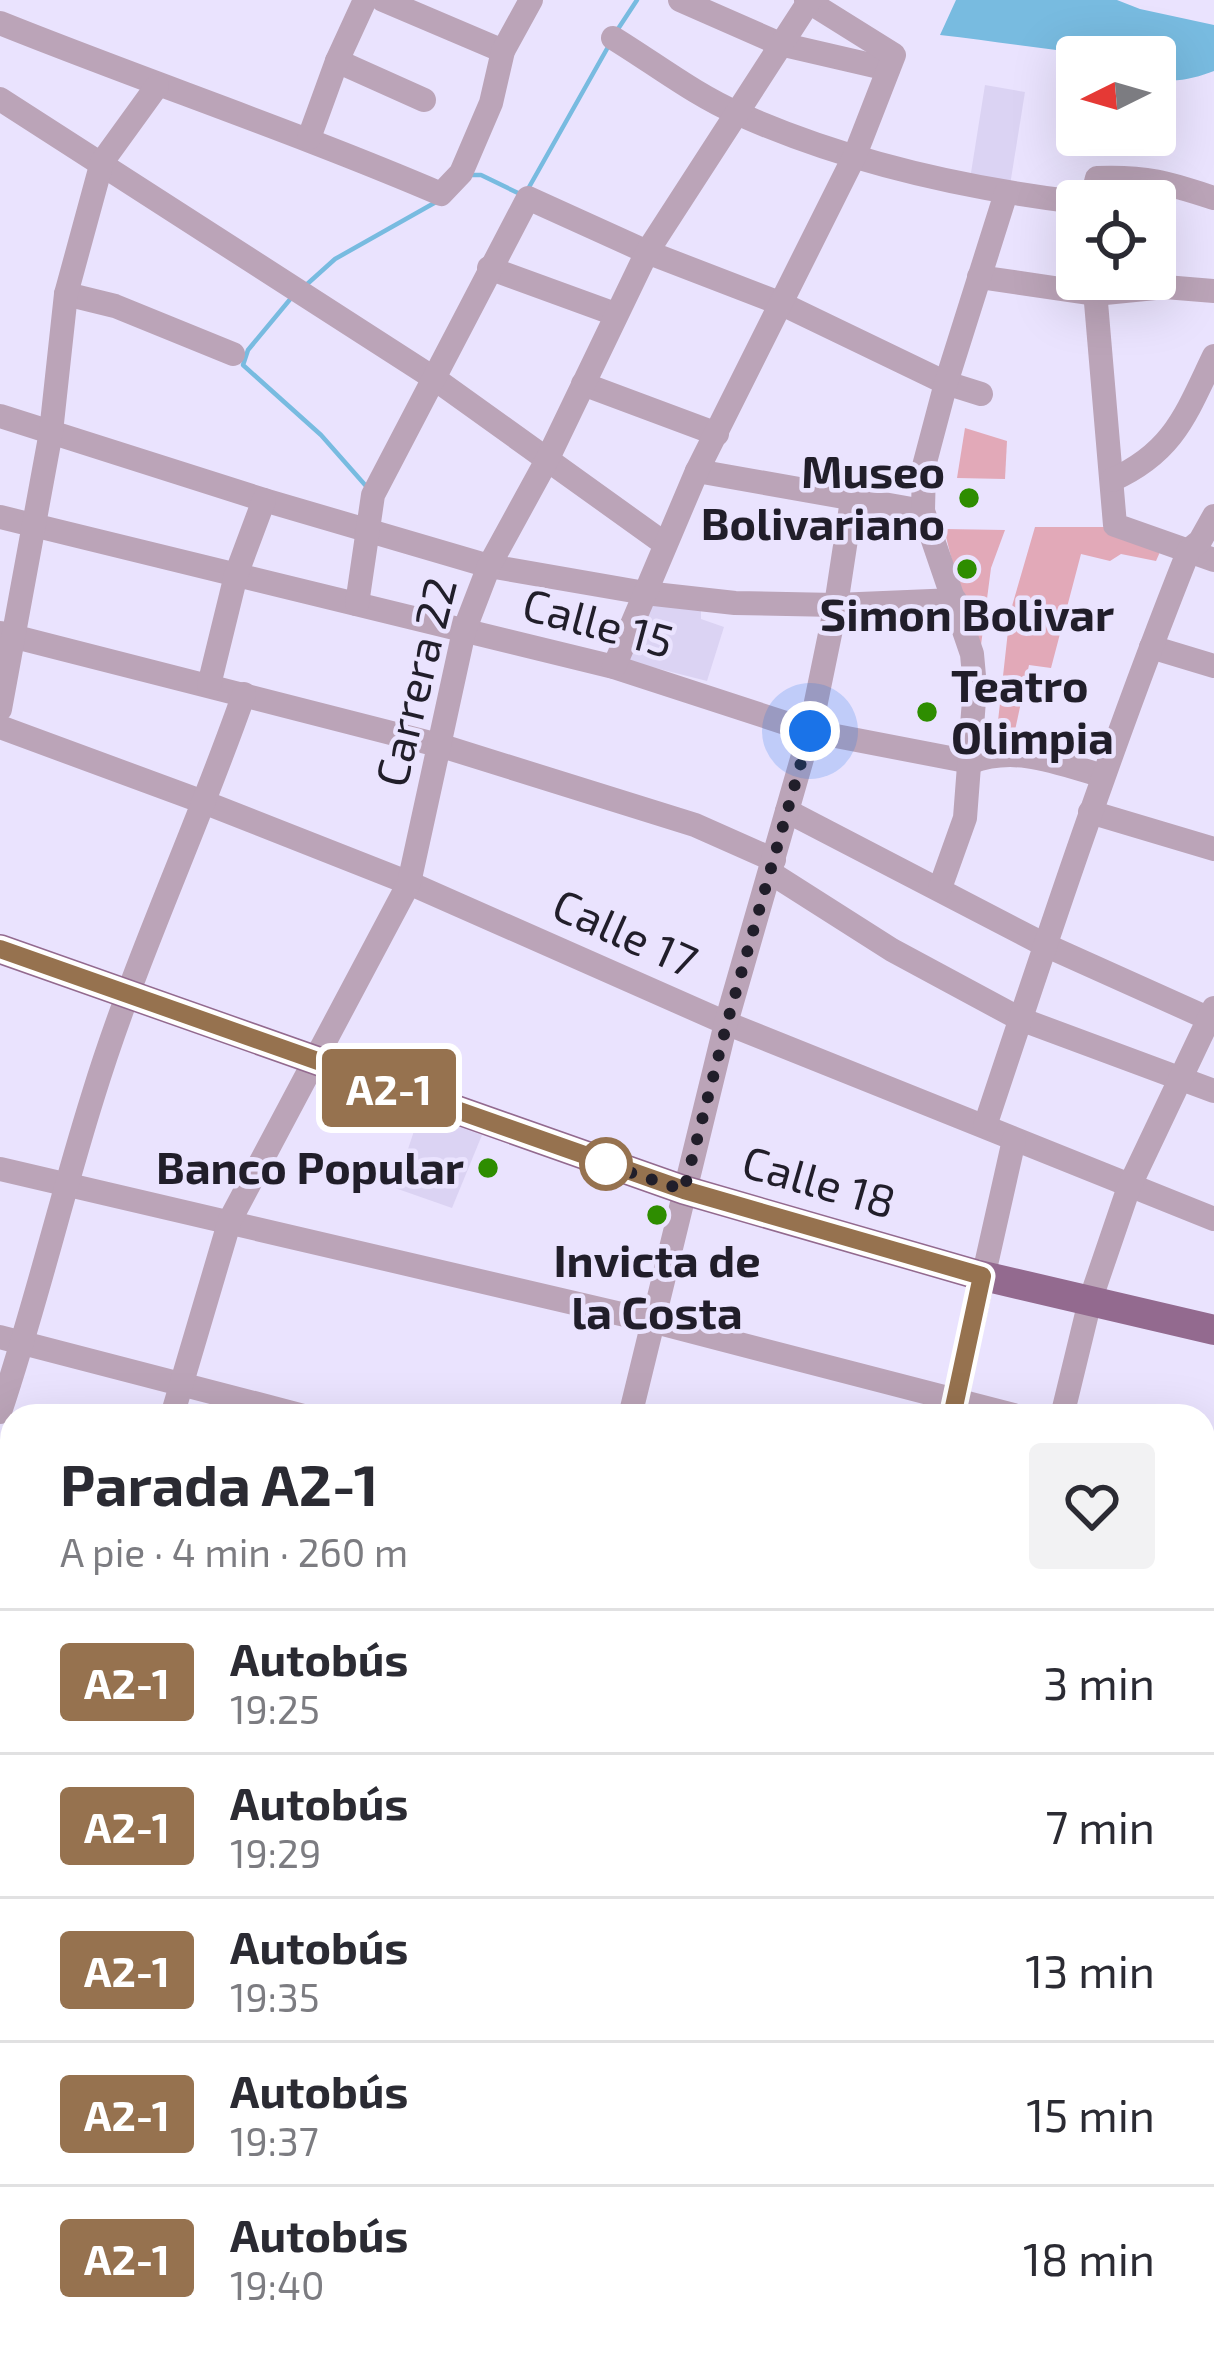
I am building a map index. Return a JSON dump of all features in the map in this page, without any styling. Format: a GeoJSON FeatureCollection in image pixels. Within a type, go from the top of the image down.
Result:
{"type":"FeatureCollection","features":[{"type":"Feature","properties":{"kind":"main road","name":"Calle 18"},"geometry":{"type":"LineString","coordinates":[[0,949],[684,1190],[982,1276],[1214,1330]]}},
{"type":"Feature","properties":{"kind":"street"},"geometry":{"type":"LineString","coordinates":[[309,138],[365,0]]}},
{"type":"Feature","properties":{"kind":"street"},"geometry":{"type":"LineString","coordinates":[[383,0],[503,51]]}},
{"type":"Feature","properties":{"kind":"street"},"geometry":{"type":"LineString","coordinates":[[0,23],[157,86],[309,138],[441,194],[461,173],[491,104],[503,51],[531,0]]}},
{"type":"Feature","properties":{"kind":"street"},"geometry":{"type":"LineString","coordinates":[[680,0],[780,44],[891,62]]}},
{"type":"Feature","properties":{"kind":"street"},"geometry":{"type":"LineString","coordinates":[[808,0],[891,62]]}},
{"type":"Feature","properties":{"kind":"street","name":"Carrera 22"},"geometry":{"type":"LineString","coordinates":[[176,1404],[230,1220],[409,884],[464,631],[489,566],[547,460],[647,252],[808,0]]}},
{"type":"Feature","properties":{"kind":"street"},"geometry":{"type":"LineString","coordinates":[[613,38],[737,113],[855,155],[1006,193],[1056,199]]}},
{"type":"Feature","properties":{"kind":"street"},"geometry":{"type":"LineString","coordinates":[[337,61],[424,100]]}},
{"type":"Feature","properties":{"kind":"street"},"geometry":{"type":"LineString","coordinates":[[614,668],[697,472],[855,155],[891,62]]}},
{"type":"Feature","properties":{"kind":"street"},"geometry":{"type":"LineString","coordinates":[[0,710],[7,635],[26,580],[31,525],[51,432],[66,294],[103,162],[157,86]]}},
{"type":"Feature","properties":{"kind":"street"},"geometry":{"type":"LineString","coordinates":[[0,99],[434,379],[665,544]]}},
{"type":"Feature","properties":{"kind":"street"},"geometry":{"type":"LineString","coordinates":[[1176,187],[1214,198]]}},
{"type":"Feature","properties":{"kind":"street"},"geometry":{"type":"LineString","coordinates":[[940,888],[960,837],[975,687],[971,654],[923,511],[924,466],[1006,193]]}},
{"type":"Feature","properties":{"kind":"street"},"geometry":{"type":"LineString","coordinates":[[357,604],[373,495],[528,198],[647,252],[782,304],[946,383],[981,394]]}},
{"type":"Feature","properties":{"kind":"street"},"geometry":{"type":"LineString","coordinates":[[489,268],[615,314]]}},
{"type":"Feature","properties":{"kind":"street"},"geometry":{"type":"LineString","coordinates":[[979,277],[1056,283]]}},
{"type":"Feature","properties":{"kind":"street"},"geometry":{"type":"LineString","coordinates":[[1176,288],[1214,291]]}},
{"type":"Feature","properties":{"kind":"street"},"geometry":{"type":"LineString","coordinates":[[66,294],[115,306],[233,354]]}},
{"type":"Feature","properties":{"kind":"street"},"geometry":{"type":"LineString","coordinates":[[1096,300],[1115,525],[1214,560]]}},
{"type":"Feature","properties":{"kind":"street"},"geometry":{"type":"LineString","coordinates":[[1112,480],[1152,459],[1166,445],[1214,356]]}},
{"type":"Feature","properties":{"kind":"street"},"geometry":{"type":"LineString","coordinates":[[583,384],[717,434]]}},
{"type":"Feature","properties":{"kind":"street"},"geometry":{"type":"LineString","coordinates":[[0,416],[489,566],[735,603],[955,600]]}},
{"type":"Feature","properties":{"kind":"street"},"geometry":{"type":"LineString","coordinates":[[697,472],[923,511]]}},
{"type":"Feature","properties":{"kind":"street"},"geometry":{"type":"LineString","coordinates":[[209,685],[236,575],[264,500]]}},
{"type":"Feature","properties":{"kind":"street"},"geometry":{"type":"LineString","coordinates":[[633,1404],[727,1023],[810,731],[852,500]]}},
{"type":"Feature","properties":{"kind":"street"},"geometry":{"type":"LineString","coordinates":[[985,1126],[1090,812],[1151,647],[1189,550],[1214,516]]}},
{"type":"Feature","properties":{"kind":"street","name":"Calle 15"},"geometry":{"type":"LineString","coordinates":[[0,517],[614,668],[810,731],[971,762],[992,754],[1015,754],[1103,776]]}},
{"type":"Feature","properties":{"kind":"street"},"geometry":{"type":"LineString","coordinates":[[7,635],[442,746],[695,825],[772,867],[892,950],[1020,1019],[1214,1091]]}},
{"type":"Feature","properties":{"kind":"street"},"geometry":{"type":"LineString","coordinates":[[1151,647],[1214,667]]}},
{"type":"Feature","properties":{"kind":"street"},"geometry":{"type":"LineString","coordinates":[[1,1404],[12,1340],[128,993],[206,802],[244,694]]}},
{"type":"Feature","properties":{"kind":"street","name":"Calle 17"},"geometry":{"type":"LineString","coordinates":[[0,728],[206,802],[409,884],[727,1023],[1214,1219]]}},
{"type":"Feature","properties":{"kind":"street"},"geometry":{"type":"LineString","coordinates":[[788,811],[1045,945],[1212,1016],[1129,1187],[1090,1300],[1065,1404]]}},
{"type":"Feature","properties":{"kind":"street"},"geometry":{"type":"LineString","coordinates":[[1090,812],[1214,849]]}},
{"type":"Feature","properties":{"kind":"street"},"geometry":{"type":"LineString","coordinates":[[956,1404],[1014,1140]]}},
{"type":"Feature","properties":{"kind":"street"},"geometry":{"type":"LineString","coordinates":[[0,1169],[652,1321],[944,1404]]}},
{"type":"Feature","properties":{"kind":"street"},"geometry":{"type":"LineString","coordinates":[[12,1340],[260,1404]]}},
{"type":"Feature","properties":{"kind":"shaded area"},"geometry":{"type":"Polygon","coordinates":[[[985,85],[1025,92],[1010,185],[970,179],[985,85]]]}},
{"type":"Feature","properties":{"kind":"shaded area"},"geometry":{"type":"Polygon","coordinates":[[[965,428],[1007,441],[1005,479],[957,478],[965,428]]]}},
{"type":"Feature","properties":{"kind":"shaded area"},"geometry":{"type":"Polygon","coordinates":[[[1035,527],[1111,527],[1163,545],[1156,561],[1121,554],[1110,561],[1081,554],[1051,668],[1029,665],[1014,735],[996,739],[1010,613],[1035,527]]]}},
{"type":"Feature","properties":{"kind":"shaded area"},"geometry":{"type":"Polygon","coordinates":[[[944,529],[1005,530],[991,568],[981,645],[973,644],[944,529]]]}},
{"type":"Feature","properties":{"kind":"shaded area"},"geometry":{"type":"Polygon","coordinates":[[[645,602],[701,608],[701,619],[724,627],[707,681],[624,660],[645,602]]]}},
{"type":"Feature","properties":{"kind":"shaded area"},"geometry":{"type":"Polygon","coordinates":[[[420,1113],[482,1135],[452,1208],[395,1188],[420,1113]]]}},
{"type":"Feature","properties":{"kind":"water"},"geometry":{"type":"Polygon","coordinates":[[[956,0],[1117,0],[1214,25],[1214,71],[1176,79],[1176,36],[1056,36],[1056,50],[940,35],[956,0]]]}},
{"type":"Feature","properties":{"kind":"waterway"},"geometry":{"type":"LineString","coordinates":[[616,32],[637,0]]}},
{"type":"Feature","properties":{"kind":"waterway"},"geometry":{"type":"LineString","coordinates":[[528,189],[608,47]]}},
{"type":"Feature","properties":{"kind":"waterway"},"geometry":{"type":"LineString","coordinates":[[468,175],[481,175],[518,193]]}},
{"type":"Feature","properties":{"kind":"waterway"},"geometry":{"type":"LineString","coordinates":[[305,286],[335,259],[436,202]]}},
{"type":"Feature","properties":{"kind":"waterway"},"geometry":{"type":"LineString","coordinates":[[292,297],[248,350],[243,365],[321,435],[366,486]]}},
{"type":"Feature","properties":{"kind":"bus line","name":"A2-1"},"geometry":{"type":"LineString","coordinates":[[0,949],[684,1190],[982,1276],[955,1404]]}},
{"type":"Feature","properties":{"kind":"place","name":"Museo Bolivariano"},"geometry":{"type":"Point","coordinates":[969,498]}},
{"type":"Feature","properties":{"kind":"place","name":"Simon Bolivar"},"geometry":{"type":"Point","coordinates":[967,569]}},
{"type":"Feature","properties":{"kind":"place","name":"Teatro Olimpia"},"geometry":{"type":"Point","coordinates":[927,712]}},
{"type":"Feature","properties":{"kind":"place","name":"Banco Popular"},"geometry":{"type":"Point","coordinates":[488,1168]}},
{"type":"Feature","properties":{"kind":"place","name":"Invicta de la Costa"},"geometry":{"type":"Point","coordinates":[657,1215]}},
{"type":"Feature","properties":{"kind":"route"},"geometry":{"type":"LineString","coordinates":[[606,1164],[598,1162],[684,1190],[810,731]]}}]}
